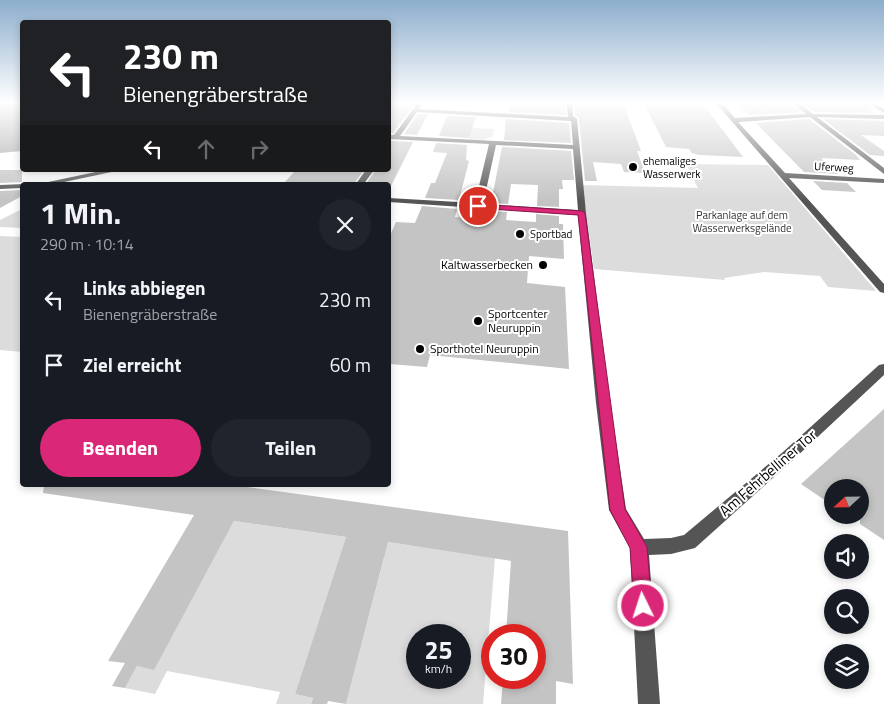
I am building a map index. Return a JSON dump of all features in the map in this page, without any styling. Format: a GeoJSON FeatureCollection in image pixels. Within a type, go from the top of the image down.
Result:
{"type":"FeatureCollection","features":[{"type":"Feature","properties":{"kind":"street"},"geometry":{"type":"LineString","coordinates":[[575,135],[582,213],[618,510],[638,547],[649,704]]}},
{"type":"Feature","properties":{"kind":"street"},"geometry":{"type":"LineString","coordinates":[[747,135],[884,290]]}},
{"type":"Feature","properties":{"kind":"street","name":"Uferweg"},"geometry":{"type":"LineString","coordinates":[[836,135],[884,172]]}},
{"type":"Feature","properties":{"kind":"street"},"geometry":{"type":"LineString","coordinates":[[391,138],[575,147]]}},
{"type":"Feature","properties":{"kind":"street"},"geometry":{"type":"LineString","coordinates":[[478,206],[493,142]]}},
{"type":"Feature","properties":{"kind":"street"},"geometry":{"type":"LineString","coordinates":[[54,182],[106,172]]}},
{"type":"Feature","properties":{"kind":"street","name":"Uferweg"},"geometry":{"type":"LineString","coordinates":[[782,175],[884,181]]}},
{"type":"Feature","properties":{"kind":"street"},"geometry":{"type":"LineString","coordinates":[[0,187],[20,186]]}},
{"type":"Feature","properties":{"kind":"street"},"geometry":{"type":"LineString","coordinates":[[391,200],[582,213]]}},
{"type":"Feature","properties":{"kind":"street","name":"Am Fehrbelliner Tor"},"geometry":{"type":"LineString","coordinates":[[638,547],[671,546],[689,542],[788,456],[884,368]]}},
{"type":"Feature","properties":{"kind":"green space"},"geometry":{"type":"Polygon","coordinates":[[[470,135],[493,135],[483,140],[469,139],[470,135]]]}},
{"type":"Feature","properties":{"kind":"green space","name":"Parkanlage auf dem Wasserwerksgelände"},"geometry":{"type":"Polygon","coordinates":[[[686,164],[768,165],[876,291],[828,287],[820,276],[764,272],[724,278],[725,280],[594,269],[582,185],[698,188],[686,164]]]}},
{"type":"Feature","properties":{"kind":"green space"},"geometry":{"type":"Polygon","coordinates":[[[20,210],[20,228],[0,227],[0,220],[20,210]]]}},
{"type":"Feature","properties":{"kind":"green space"},"geometry":{"type":"Polygon","coordinates":[[[0,236],[20,237],[20,352],[0,350],[0,236]]]}},
{"type":"Feature","properties":{"kind":"green space"},"geometry":{"type":"Polygon","coordinates":[[[234,521],[346,537],[295,694],[313,698],[311,704],[276,704],[280,692],[167,671],[155,694],[125,688],[137,666],[154,669],[234,521]]]}},
{"type":"Feature","properties":{"kind":"green space"},"geometry":{"type":"Polygon","coordinates":[[[388,542],[495,558],[490,624],[481,624],[481,689],[484,689],[483,704],[346,704],[384,558],[368,555],[388,542]]]}},
{"type":"Feature","properties":{"kind":"shaded area"},"geometry":{"type":"Polygon","coordinates":[[[0,135],[20,135],[20,151],[0,153],[0,135]]]}},
{"type":"Feature","properties":{"kind":"building"},"geometry":{"type":"Polygon","coordinates":[[[439,135],[470,135],[469,138],[439,135]]]}},
{"type":"Feature","properties":{"kind":"building"},"geometry":{"type":"Polygon","coordinates":[[[504,135],[570,135],[571,143],[504,140],[504,135]]]}},
{"type":"Feature","properties":{"kind":"building"},"geometry":{"type":"Polygon","coordinates":[[[581,135],[635,135],[641,151],[637,151],[645,173],[624,172],[621,164],[593,162],[597,181],[585,181],[581,135]]]}},
{"type":"Feature","properties":{"kind":"building"},"geometry":{"type":"Polygon","coordinates":[[[660,135],[726,135],[743,157],[699,155],[692,153],[689,149],[666,147],[660,135]]]}},
{"type":"Feature","properties":{"kind":"building"},"geometry":{"type":"Polygon","coordinates":[[[768,135],[830,135],[860,160],[821,158],[838,174],[804,172],[768,135]]]}},
{"type":"Feature","properties":{"kind":"building"},"geometry":{"type":"Polygon","coordinates":[[[844,135],[884,135],[861,135],[884,151],[884,156],[870,155],[844,135]]]}},
{"type":"Feature","properties":{"kind":"building"},"geometry":{"type":"Polygon","coordinates":[[[391,141],[413,142],[391,186],[391,182],[367,182],[375,172],[391,172],[391,141]]]}},
{"type":"Feature","properties":{"kind":"building"},"geometry":{"type":"Polygon","coordinates":[[[436,143],[467,145],[466,160],[469,161],[459,200],[425,198],[431,183],[435,183],[447,153],[433,152],[436,143]]]}},
{"type":"Feature","properties":{"kind":"building"},"geometry":{"type":"Polygon","coordinates":[[[502,147],[571,151],[574,180],[562,180],[563,189],[559,189],[559,207],[537,206],[538,185],[511,184],[508,204],[491,203],[502,147]]]}},
{"type":"Feature","properties":{"kind":"building"},"geometry":{"type":"Polygon","coordinates":[[[0,170],[20,170],[22,172],[22,182],[0,183],[0,170]]]}},
{"type":"Feature","properties":{"kind":"building"},"geometry":{"type":"Polygon","coordinates":[[[294,172],[363,172],[355,182],[285,182],[294,172]]]}},
{"type":"Feature","properties":{"kind":"building"},"geometry":{"type":"Polygon","coordinates":[[[813,181],[847,183],[856,192],[822,190],[813,181]]]}},
{"type":"Feature","properties":{"kind":"building"},"geometry":{"type":"Polygon","coordinates":[[[20,190],[20,197],[0,208],[0,191],[20,190]]]}},
{"type":"Feature","properties":{"kind":"building","name":"Sportcenter Neuruppin"},"geometry":{"type":"Polygon","coordinates":[[[422,206],[457,209],[455,217],[487,219],[489,211],[507,212],[506,220],[536,222],[536,214],[559,216],[559,224],[563,224],[564,259],[529,256],[527,283],[565,287],[569,369],[430,355],[427,367],[391,364],[391,233],[396,222],[415,223],[422,206]]]}},
{"type":"Feature","properties":{"kind":"building"},"geometry":{"type":"Polygon","coordinates":[[[884,409],[884,540],[860,524],[869,524],[869,479],[824,479],[824,500],[801,484],[884,409]]]}},
{"type":"Feature","properties":{"kind":"building"},"geometry":{"type":"Polygon","coordinates":[[[44,487],[248,487],[568,531],[573,684],[556,681],[556,704],[501,704],[502,689],[546,689],[546,624],[507,624],[511,561],[388,542],[346,704],[328,701],[327,704],[311,704],[313,698],[295,694],[346,537],[234,521],[154,670],[137,666],[125,688],[112,686],[125,663],[108,661],[194,515],[43,493],[44,487]]]}},
{"type":"Feature","properties":{"kind":"place","name":"ehemaliges Wasserwerk"},"geometry":{"type":"Point","coordinates":[633,167]}},
{"type":"Feature","properties":{"kind":"place","name":"Sportbad"},"geometry":{"type":"Point","coordinates":[520,234]}},
{"type":"Feature","properties":{"kind":"place","name":"Kaltwasserbecken"},"geometry":{"type":"Point","coordinates":[543,265]}},
{"type":"Feature","properties":{"kind":"place","name":"Sportcenter Neuruppin"},"geometry":{"type":"Point","coordinates":[478,321]}},
{"type":"Feature","properties":{"kind":"place","name":"Sporthotel Neuruppin"},"geometry":{"type":"Point","coordinates":[420,349]}},
{"type":"Feature","properties":{"kind":"route"},"geometry":{"type":"LineString","coordinates":[[478,206],[582,213],[603,403],[618,510],[638,547],[643,606]]}}]}
